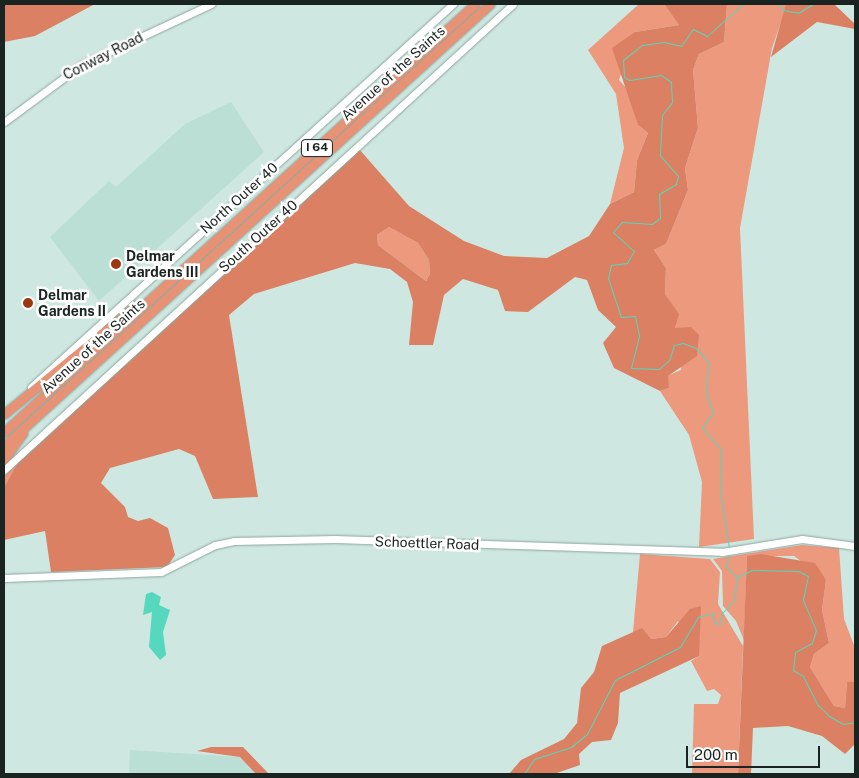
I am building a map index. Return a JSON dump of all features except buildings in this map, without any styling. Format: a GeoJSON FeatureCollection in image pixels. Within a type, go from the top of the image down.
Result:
{"type":"FeatureCollection","features":[{"type":"Feature","properties":{"kind":"highway","name":"Avenue of the Saints"},"geometry":{"type":"LineString","coordinates":[[4,432],[475,4]]}},
{"type":"Feature","properties":{"kind":"highway","name":"Avenue of the Saints"},"geometry":{"type":"LineString","coordinates":[[4,446],[490,4]]}},
{"type":"Feature","properties":{"kind":"highway"},"geometry":{"type":"LineString","coordinates":[[4,413],[131,309],[158,292]]}},
{"type":"Feature","properties":{"kind":"highway"},"geometry":{"type":"LineString","coordinates":[[4,459],[33,419]]}},
{"type":"Feature","properties":{"kind":"street","name":"Conway Road"},"geometry":{"type":"LineString","coordinates":[[4,122],[81,65],[211,4]]}},
{"type":"Feature","properties":{"kind":"street","name":"North Outer 40"},"geometry":{"type":"LineString","coordinates":[[4,413],[453,4]]}},
{"type":"Feature","properties":{"kind":"street","name":"South Outer 40"},"geometry":{"type":"LineString","coordinates":[[4,470],[513,4]]}},
{"type":"Feature","properties":{"kind":"street","name":"Schoettler Road"},"geometry":{"type":"LineString","coordinates":[[4,578],[161,572],[215,545],[234,541],[335,539],[713,552],[746,550],[802,539],[855,546]]}},
{"type":"Feature","properties":{"kind":"shaded area"},"geometry":{"type":"Polygon","coordinates":[[[4,4],[95,4],[35,36],[4,42],[4,4]]]}},
{"type":"Feature","properties":{"kind":"shaded area"},"geometry":{"type":"Polygon","coordinates":[[[639,4],[664,4],[679,25],[635,32],[619,80],[628,90],[638,125],[648,133],[637,160],[634,192],[610,204],[624,148],[616,94],[588,50],[639,4]]]}},
{"type":"Feature","properties":{"kind":"shaded area"},"geometry":{"type":"Polygon","coordinates":[[[664,4],[727,4],[724,42],[699,54],[693,70],[698,128],[685,168],[688,190],[666,244],[654,250],[666,268],[665,294],[679,314],[675,328],[691,327],[699,335],[697,356],[668,376],[669,388],[660,391],[614,368],[603,343],[616,327],[598,310],[587,280],[575,277],[528,312],[505,311],[498,290],[463,279],[444,295],[433,345],[409,345],[413,302],[407,282],[390,269],[355,263],[254,294],[229,315],[258,497],[213,499],[195,456],[179,449],[110,468],[101,483],[125,507],[128,517],[138,521],[150,518],[168,528],[175,555],[167,567],[51,572],[45,531],[4,540],[4,488],[20,459],[359,149],[409,206],[464,241],[504,256],[547,258],[589,236],[610,204],[634,192],[637,160],[648,133],[638,125],[612,48],[635,32],[679,25],[664,4]],[[389,227],[377,235],[378,245],[426,281],[430,274],[429,260],[418,243],[389,227]]]}},
{"type":"Feature","properties":{"kind":"shaded area"},"geometry":{"type":"Polygon","coordinates":[[[727,4],[787,5],[772,48],[740,228],[754,539],[699,547],[702,482],[689,435],[660,391],[669,388],[667,376],[681,370],[675,328],[678,314],[665,294],[666,268],[654,250],[666,244],[688,190],[685,168],[698,128],[693,70],[699,54],[724,42],[727,4]]]}},
{"type":"Feature","properties":{"kind":"shaded area"},"geometry":{"type":"Polygon","coordinates":[[[786,4],[834,4],[855,24],[855,29],[817,22],[771,57],[786,4]]]}},
{"type":"Feature","properties":{"kind":"shaded area"},"geometry":{"type":"Polygon","coordinates":[[[231,102],[264,152],[99,301],[50,237],[109,181],[116,187],[185,124],[231,102]]]}},
{"type":"Feature","properties":{"kind":"shaded area"},"geometry":{"type":"Polygon","coordinates":[[[389,227],[418,243],[429,260],[430,274],[426,281],[378,245],[377,235],[389,227]]]}},
{"type":"Feature","properties":{"kind":"shaded area"},"geometry":{"type":"Polygon","coordinates":[[[20,459],[12,479],[4,488],[4,475],[20,459]]]}},
{"type":"Feature","properties":{"kind":"shaded area"},"geometry":{"type":"Polygon","coordinates":[[[802,545],[839,548],[844,619],[855,648],[855,682],[847,682],[845,708],[834,706],[810,667],[814,654],[829,643],[822,610],[826,580],[794,556],[747,556],[744,640],[736,621],[723,606],[722,571],[713,559],[802,545]]]}},
{"type":"Feature","properties":{"kind":"shaded area"},"geometry":{"type":"Polygon","coordinates":[[[640,554],[710,559],[720,572],[718,604],[743,646],[738,774],[692,774],[694,704],[718,704],[721,695],[714,689],[707,691],[691,661],[699,656],[678,621],[666,637],[651,639],[633,632],[640,554]]]}},
{"type":"Feature","properties":{"kind":"shaded area"},"geometry":{"type":"Polygon","coordinates":[[[761,554],[815,563],[826,580],[822,610],[829,643],[814,654],[810,667],[834,706],[845,708],[847,682],[855,682],[855,744],[845,754],[822,736],[788,726],[753,728],[751,774],[738,774],[747,556],[761,554]]]}},
{"type":"Feature","properties":{"kind":"shaded area"},"geometry":{"type":"Polygon","coordinates":[[[152,592],[161,597],[159,605],[170,610],[163,632],[166,655],[160,660],[149,647],[152,612],[143,615],[146,594],[152,592]]]}},
{"type":"Feature","properties":{"kind":"shaded area"},"geometry":{"type":"Polygon","coordinates":[[[701,606],[699,656],[620,693],[618,723],[611,740],[592,742],[579,754],[580,765],[554,774],[509,774],[521,760],[564,739],[577,723],[581,688],[594,672],[602,646],[642,628],[651,639],[666,637],[690,609],[701,606]]]}},
{"type":"Feature","properties":{"kind":"shaded area"},"geometry":{"type":"Polygon","coordinates":[[[211,747],[243,747],[269,774],[256,774],[240,757],[197,751],[211,747]]]}},
{"type":"Feature","properties":{"kind":"shaded area"},"geometry":{"type":"Polygon","coordinates":[[[130,750],[240,757],[256,774],[129,774],[130,750]]]}},
{"type":"Feature","properties":{"kind":"waterway"},"geometry":{"type":"LineString","coordinates":[[729,548],[720,491],[721,449],[702,428],[713,412],[706,394],[708,362],[696,348],[683,343],[674,345],[669,360],[659,369],[631,368],[639,335],[635,316],[621,317],[608,278],[611,265],[627,263],[634,251],[613,232],[622,222],[652,224],[660,218],[659,194],[676,184],[678,176],[660,155],[662,115],[672,102],[671,82],[661,75],[629,80],[624,77],[623,60],[642,45],[664,42],[681,46],[693,29],[707,36],[743,4]]}},
{"type":"Feature","properties":{"kind":"waterway"},"geometry":{"type":"LineString","coordinates":[[778,4],[783,10],[798,13],[813,4]]}},
{"type":"Feature","properties":{"kind":"waterway"},"geometry":{"type":"LineString","coordinates":[[729,554],[726,567],[737,577],[752,570],[798,571],[808,576],[803,600],[816,630],[812,643],[795,652],[793,670],[803,676],[818,705],[829,716],[843,724],[855,722]]}},
{"type":"Feature","properties":{"kind":"waterway"},"geometry":{"type":"LineString","coordinates":[[524,774],[534,759],[571,747],[587,734],[615,680],[680,647],[698,617],[712,613],[715,623],[720,624],[722,613],[734,601],[737,577]]}},
{"type":"Feature","properties":{"kind":"place","name":"Delmar Gardens III"},"geometry":{"type":"Point","coordinates":[116,264]}},
{"type":"Feature","properties":{"kind":"place","name":"Delmar Gardens II"},"geometry":{"type":"Point","coordinates":[28,303]}}]}
